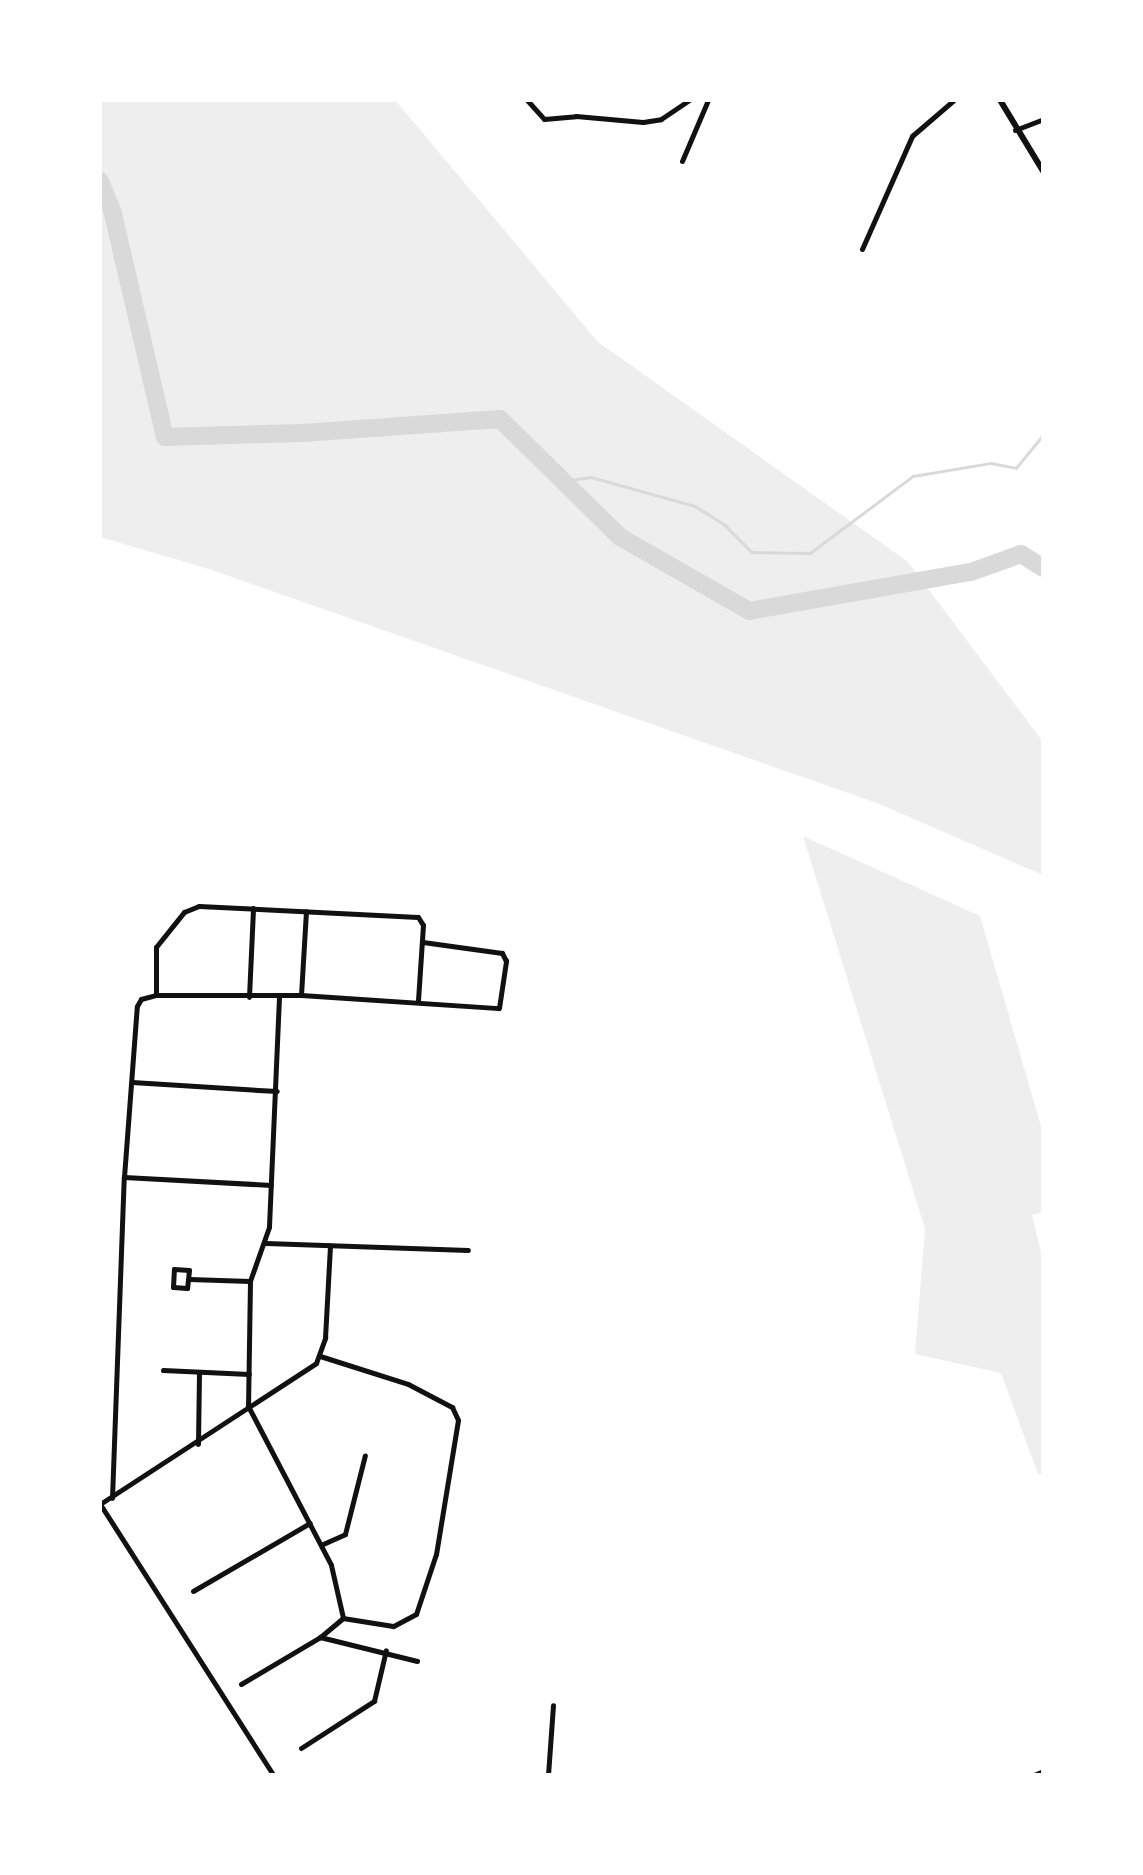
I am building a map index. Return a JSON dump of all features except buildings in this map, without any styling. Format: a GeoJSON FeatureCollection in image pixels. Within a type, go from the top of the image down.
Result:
{"type":"FeatureCollection","features":[{"type":"Feature","properties":{"kind":"street"},"geometry":{"type":"LineString","coordinates":[[526,100],[544,119],[576,116],[643,122],[661,119],[689,100]]}},
{"type":"Feature","properties":{"kind":"street"},"geometry":{"type":"LineString","coordinates":[[682,161],[708,100]]}},
{"type":"Feature","properties":{"kind":"street"},"geometry":{"type":"LineString","coordinates":[[862,249],[912,136],[954,100]]}},
{"type":"Feature","properties":{"kind":"street"},"geometry":{"type":"LineString","coordinates":[[1000,100],[1043,170]]}},
{"type":"Feature","properties":{"kind":"street"},"geometry":{"type":"LineString","coordinates":[[1015,130],[1043,119]]}},
{"type":"Feature","properties":{"kind":"street"},"geometry":{"type":"LineString","coordinates":[[156,995],[154,954],[184,912],[199,906],[418,916],[424,925],[418,1000]]}},
{"type":"Feature","properties":{"kind":"street"},"geometry":{"type":"LineString","coordinates":[[249,997],[253,908]]}},
{"type":"Feature","properties":{"kind":"street"},"geometry":{"type":"LineString","coordinates":[[301,995],[306,911]]}},
{"type":"Feature","properties":{"kind":"street"},"geometry":{"type":"LineString","coordinates":[[112,1498],[124,1178],[137,1006],[141,999],[156,995],[301,995],[418,1000],[497,1010],[506,961],[499,952],[423,942]]}},
{"type":"Feature","properties":{"kind":"street"},"geometry":{"type":"LineString","coordinates":[[280,997],[266,1243],[250,1281],[248,1406],[322,1544],[343,1618]]}},
{"type":"Feature","properties":{"kind":"street"},"geometry":{"type":"LineString","coordinates":[[132,1082],[277,1091]]}},
{"type":"Feature","properties":{"kind":"street"},"geometry":{"type":"LineString","coordinates":[[124,1178],[271,1185]]}},
{"type":"Feature","properties":{"kind":"street"},"geometry":{"type":"LineString","coordinates":[[266,1243],[468,1250]]}},
{"type":"Feature","properties":{"kind":"street"},"geometry":{"type":"LineString","coordinates":[[273,1775],[100,1504],[198,1444],[320,1356],[326,1338],[330,1245]]}},
{"type":"Feature","properties":{"kind":"street"},"geometry":{"type":"LineString","coordinates":[[174,1270],[188,1270],[189,1279],[188,1288],[172,1287],[174,1270]]}},
{"type":"Feature","properties":{"kind":"street"},"geometry":{"type":"LineString","coordinates":[[189,1279],[250,1281]]}},
{"type":"Feature","properties":{"kind":"street"},"geometry":{"type":"LineString","coordinates":[[241,1684],[320,1637],[343,1618],[393,1626],[416,1614],[436,1554],[458,1420],[452,1407],[408,1384],[320,1356]]}},
{"type":"Feature","properties":{"kind":"street"},"geometry":{"type":"LineString","coordinates":[[163,1370],[249,1374]]}},
{"type":"Feature","properties":{"kind":"street"},"geometry":{"type":"LineString","coordinates":[[198,1444],[199,1372]]}},
{"type":"Feature","properties":{"kind":"street"},"geometry":{"type":"LineString","coordinates":[[322,1544],[345,1534],[365,1455]]}},
{"type":"Feature","properties":{"kind":"street"},"geometry":{"type":"LineString","coordinates":[[193,1591],[310,1523]]}},
{"type":"Feature","properties":{"kind":"street"},"geometry":{"type":"LineString","coordinates":[[320,1637],[386,1650],[418,1661]]}},
{"type":"Feature","properties":{"kind":"street"},"geometry":{"type":"LineString","coordinates":[[301,1748],[374,1701],[386,1650]]}},
{"type":"Feature","properties":{"kind":"street"},"geometry":{"type":"LineString","coordinates":[[548,1775],[553,1705]]}},
{"type":"Feature","properties":{"kind":"street"},"geometry":{"type":"LineString","coordinates":[[1034,1775],[1043,1771]]}},
{"type":"Feature","properties":{"kind":"shaded area"},"geometry":{"type":"Polygon","coordinates":[[[100,100],[395,100],[598,342],[908,562],[1043,742],[1043,875],[877,803],[209,569],[100,537],[100,100]]]}},
{"type":"Feature","properties":{"kind":"shaded area"},"geometry":{"type":"Polygon","coordinates":[[[803,836],[980,916],[1043,1133],[1043,1212],[1032,1215],[1043,1260],[1043,1474],[1038,1474],[1001,1373],[915,1354],[925,1229],[803,836]]]}},
{"type":"Feature","properties":{"kind":"waterway"},"geometry":{"type":"LineString","coordinates":[[100,181],[113,214],[165,437],[303,433],[500,419],[620,537],[749,611],[971,572],[1021,554],[1043,568]]}},
{"type":"Feature","properties":{"kind":"waterway"},"geometry":{"type":"LineString","coordinates":[[563,481],[591,477],[695,506],[725,525],[752,552],[810,553],[913,476],[991,463],[1016,468],[1043,435]]}}]}
